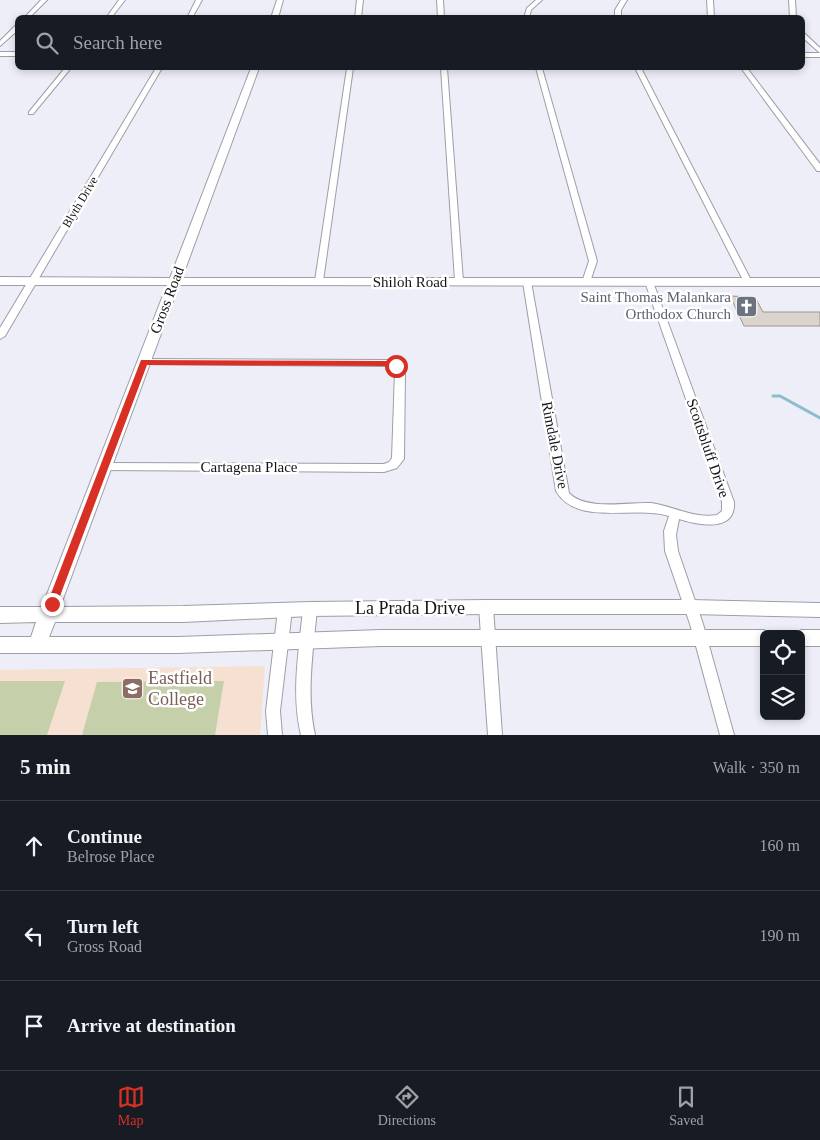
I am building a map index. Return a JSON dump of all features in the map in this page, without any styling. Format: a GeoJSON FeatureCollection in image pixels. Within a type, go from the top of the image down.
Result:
{"type":"FeatureCollection","features":[{"type":"Feature","properties":{"kind":"street"},"geometry":{"type":"LineString","coordinates":[[29,15],[44,0]]}},
{"type":"Feature","properties":{"kind":"street"},"geometry":{"type":"LineString","coordinates":[[110,15],[122,0]]}},
{"type":"Feature","properties":{"kind":"street"},"geometry":{"type":"LineString","coordinates":[[191,15],[199,0]]}},
{"type":"Feature","properties":{"kind":"street"},"geometry":{"type":"LineString","coordinates":[[275,15],[280,0]]}},
{"type":"Feature","properties":{"kind":"street"},"geometry":{"type":"LineString","coordinates":[[358,15],[360,0]]}},
{"type":"Feature","properties":{"kind":"street"},"geometry":{"type":"LineString","coordinates":[[440,0],[441,15]]}},
{"type":"Feature","properties":{"kind":"street"},"geometry":{"type":"LineString","coordinates":[[527,15],[529,9],[538,0]]}},
{"type":"Feature","properties":{"kind":"street"},"geometry":{"type":"LineString","coordinates":[[618,15],[618,10],[624,0]]}},
{"type":"Feature","properties":{"kind":"street"},"geometry":{"type":"LineString","coordinates":[[710,0],[711,15]]}},
{"type":"Feature","properties":{"kind":"street"},"geometry":{"type":"LineString","coordinates":[[792,0],[793,15]]}},
{"type":"Feature","properties":{"kind":"street"},"geometry":{"type":"LineString","coordinates":[[0,44],[15,29]]}},
{"type":"Feature","properties":{"kind":"street"},"geometry":{"type":"LineString","coordinates":[[805,36],[820,53]]}},
{"type":"Feature","properties":{"kind":"street"},"geometry":{"type":"LineString","coordinates":[[805,54],[820,53]]}},
{"type":"Feature","properties":{"kind":"street"},"geometry":{"type":"LineString","coordinates":[[0,54],[15,54]]}},
{"type":"Feature","properties":{"kind":"street"},"geometry":{"type":"LineString","coordinates":[[31,113],[66,70]]}},
{"type":"Feature","properties":{"kind":"street","name":"Blyth Drive"},"geometry":{"type":"LineString","coordinates":[[0,336],[158,70]]}},
{"type":"Feature","properties":{"kind":"street","name":"Gross Road"},"geometry":{"type":"LineString","coordinates":[[37,645],[254,70]]}},
{"type":"Feature","properties":{"kind":"street"},"geometry":{"type":"LineString","coordinates":[[319,282],[350,70]]}},
{"type":"Feature","properties":{"kind":"street"},"geometry":{"type":"LineString","coordinates":[[444,70],[458,282]]}},
{"type":"Feature","properties":{"kind":"street"},"geometry":{"type":"LineString","coordinates":[[540,70],[593,261],[586,282]]}},
{"type":"Feature","properties":{"kind":"street"},"geometry":{"type":"LineString","coordinates":[[639,70],[748,282]]}},
{"type":"Feature","properties":{"kind":"street"},"geometry":{"type":"LineString","coordinates":[[746,70],[820,169]]}},
{"type":"Feature","properties":{"kind":"street","name":"Shiloh Road"},"geometry":{"type":"LineString","coordinates":[[0,281],[820,282]]}},
{"type":"Feature","properties":{"kind":"street","name":"Rimdale Drive"},"geometry":{"type":"LineString","coordinates":[[526,282],[562,491],[567,499],[578,505],[645,507],[676,513]]}},
{"type":"Feature","properties":{"kind":"street","name":"Scottsbluff Drive"},"geometry":{"type":"LineString","coordinates":[[649,282],[728,502],[729,510],[725,516],[716,520],[691,518],[676,513]]}},
{"type":"Feature","properties":{"kind":"street","name":"Cartagena Place"},"geometry":{"type":"LineString","coordinates":[[105,467],[384,468],[393,465],[398,459],[400,371],[396,366],[388,363],[144,362]]}},
{"type":"Feature","properties":{"kind":"street"},"geometry":{"type":"LineString","coordinates":[[676,513],[671,521],[670,543],[680,581],[691,607],[727,735]]}},
{"type":"Feature","properties":{"kind":"street"},"geometry":{"type":"LineString","coordinates":[[486,607],[495,735]]}},
{"type":"Feature","properties":{"kind":"street","name":"La Prada Drive"},"geometry":{"type":"LineString","coordinates":[[0,615],[183,614],[310,609],[486,607],[691,607],[820,610]]}},
{"type":"Feature","properties":{"kind":"street"},"geometry":{"type":"LineString","coordinates":[[308,735],[302,702],[310,609]]}},
{"type":"Feature","properties":{"kind":"street"},"geometry":{"type":"LineString","coordinates":[[275,735],[273,711],[285,610]]}},
{"type":"Feature","properties":{"kind":"street","name":"La Prada Drive"},"geometry":{"type":"LineString","coordinates":[[0,645],[178,645],[308,640],[488,638],[760,638]]}},
{"type":"Feature","properties":{"kind":"street"},"geometry":{"type":"LineString","coordinates":[[805,638],[820,638]]}},
{"type":"Feature","properties":{"kind":"shaded area","name":"Eastfield College"},"geometry":{"type":"Polygon","coordinates":[[[265,666],[260,735],[0,735],[0,670],[265,666]]]}},
{"type":"Feature","properties":{"kind":"green space"},"geometry":{"type":"Polygon","coordinates":[[[0,681],[65,681],[47,735],[0,735],[0,681]]]}},
{"type":"Feature","properties":{"kind":"green space"},"geometry":{"type":"Polygon","coordinates":[[[224,681],[215,735],[82,735],[97,682],[224,681]]]}},
{"type":"Feature","properties":{"kind":"building","name":"Saint Thomas Malankara Orthodox Church"},"geometry":{"type":"Polygon","coordinates":[[[730,296],[755,297],[763,312],[820,312],[820,326],[744,326],[730,296]]]}},
{"type":"Feature","properties":{"kind":"waterway"},"geometry":{"type":"LineString","coordinates":[[773,396],[780,396],[820,418]]}},
{"type":"Feature","properties":{"kind":"place","name":"Saint Thomas Malankara Orthodox Church"},"geometry":{"type":"Point","coordinates":[747,306]}},
{"type":"Feature","properties":{"kind":"place","name":"Eastfield College"},"geometry":{"type":"Point","coordinates":[132,688]}},
{"type":"Feature","properties":{"kind":"route"},"geometry":{"type":"LineString","coordinates":[[52,604],[144,362],[388,363],[396,366]]}}]}
